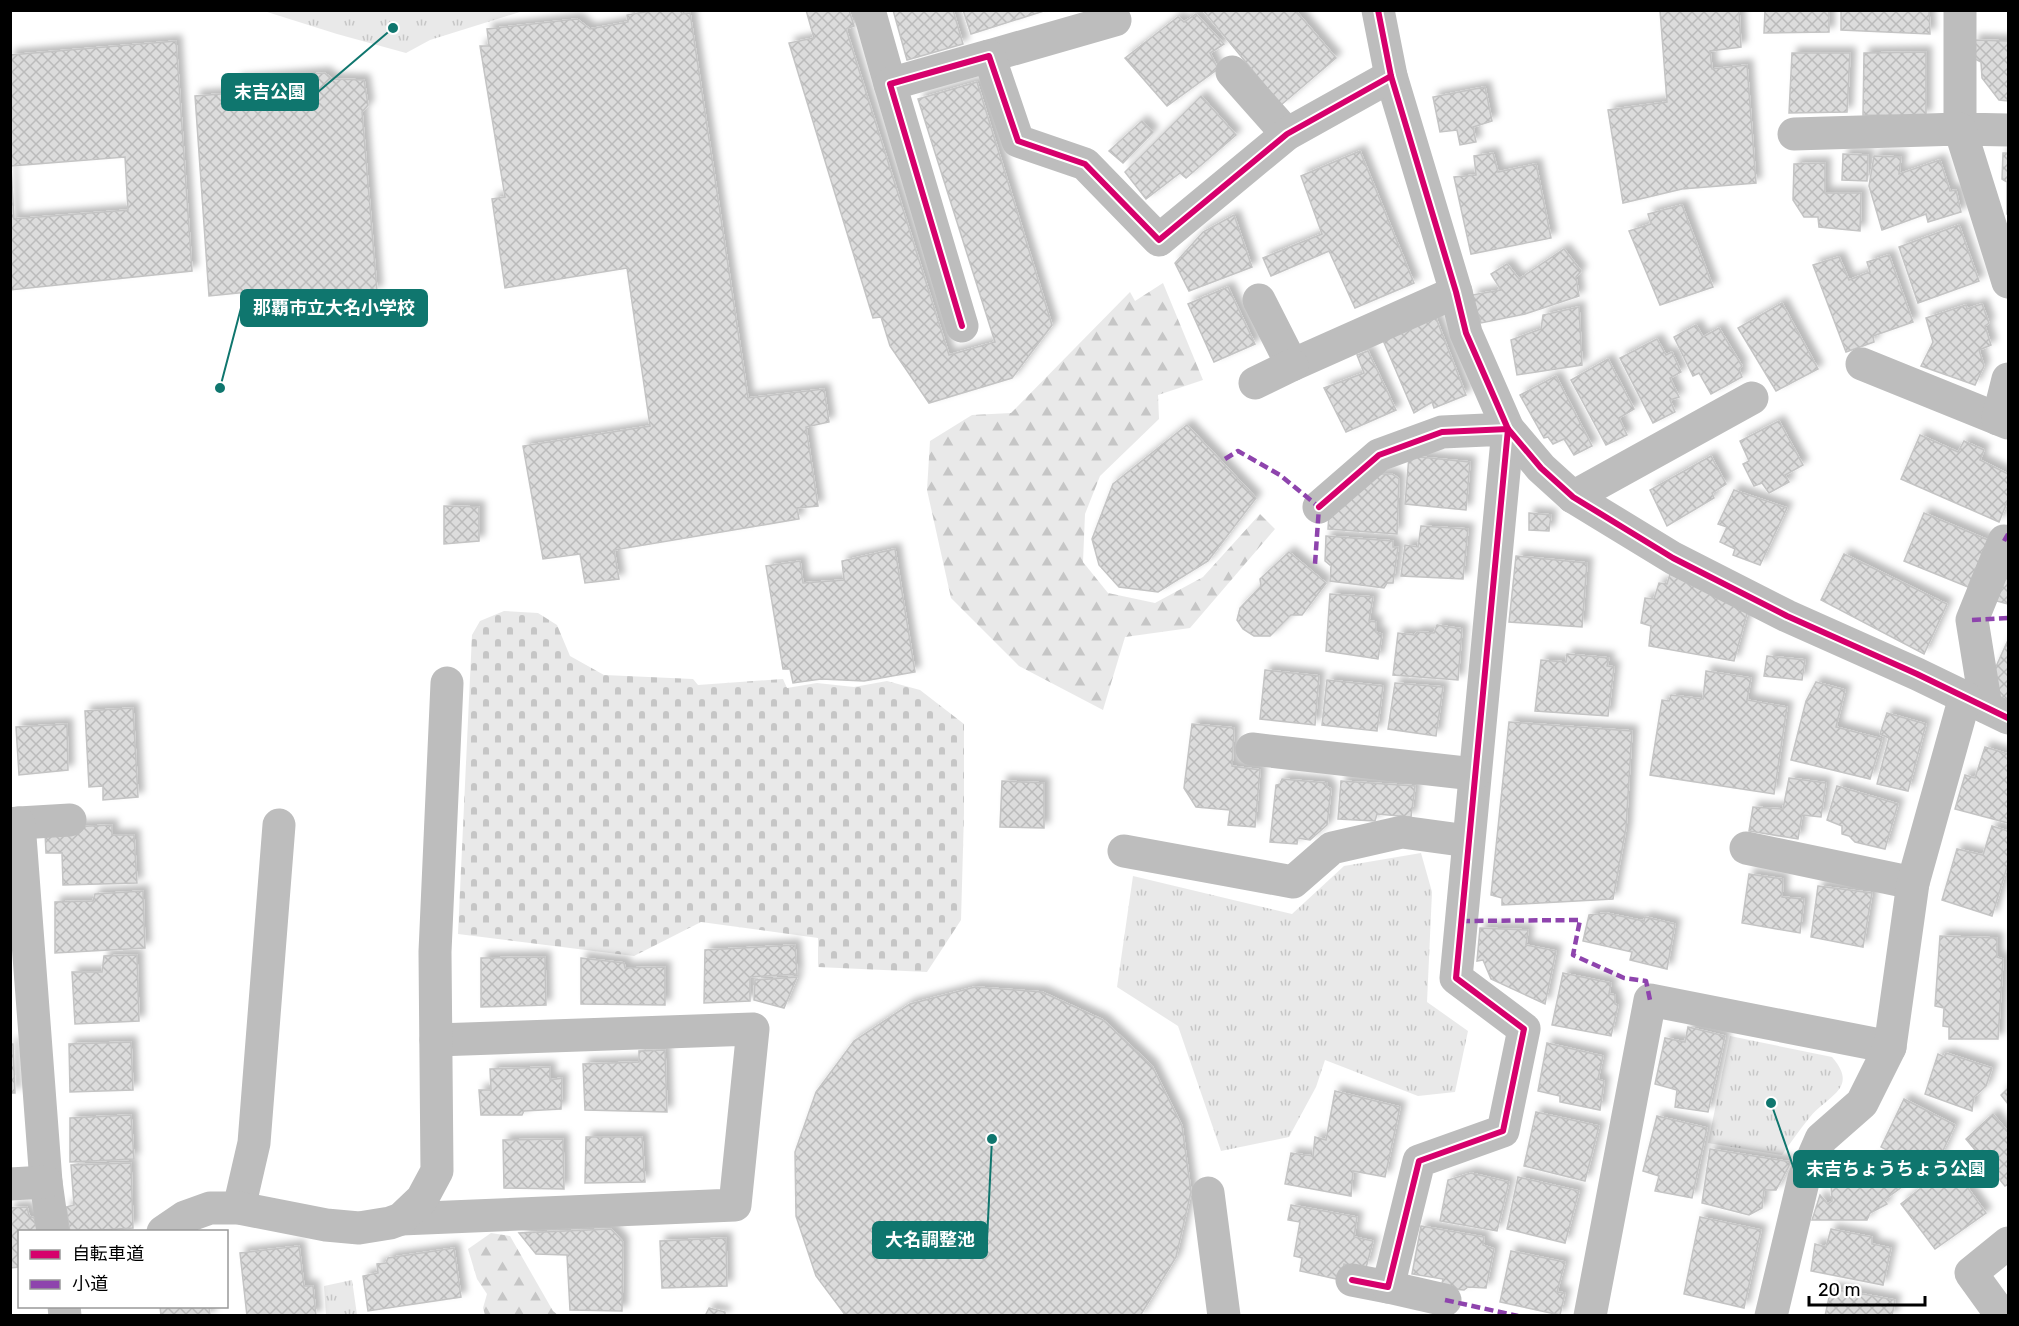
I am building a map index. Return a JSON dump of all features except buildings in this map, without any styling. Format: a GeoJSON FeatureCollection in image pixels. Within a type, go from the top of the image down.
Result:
{"type":"FeatureCollection","features":[{"type":"Feature","properties":{"kind":"street"},"geometry":{"type":"LineString","coordinates":[[869,10],[962,326]]}},
{"type":"Feature","properties":{"kind":"street"},"geometry":{"type":"LineString","coordinates":[[1378,10],[1391,76],[1456,292],[1466,333],[1508,429],[1541,468],[1573,497],[1673,558],[1787,616],[1987,707]]}},
{"type":"Feature","properties":{"kind":"street"},"geometry":{"type":"LineString","coordinates":[[1960,10],[1960,129],[2008,282]]}},
{"type":"Feature","properties":{"kind":"street"},"geometry":{"type":"LineString","coordinates":[[890,84],[1115,20]]}},
{"type":"Feature","properties":{"kind":"street"},"geometry":{"type":"LineString","coordinates":[[989,56],[1018,141],[1085,164],[1159,240],[1287,134],[1391,76]]}},
{"type":"Feature","properties":{"kind":"street"},"geometry":{"type":"LineString","coordinates":[[1232,72],[1287,134]]}},
{"type":"Feature","properties":{"kind":"street"},"geometry":{"type":"LineString","coordinates":[[1794,134],[1960,129],[2008,130]]}},
{"type":"Feature","properties":{"kind":"street"},"geometry":{"type":"LineString","coordinates":[[1255,383],[1456,292]]}},
{"type":"Feature","properties":{"kind":"street"},"geometry":{"type":"LineString","coordinates":[[1259,300],[1292,365]]}},
{"type":"Feature","properties":{"kind":"street"},"geometry":{"type":"LineString","coordinates":[[1862,364],[2003,421],[2008,380]]}},
{"type":"Feature","properties":{"kind":"street"},"geometry":{"type":"LineString","coordinates":[[1573,497],[1752,398]]}},
{"type":"Feature","properties":{"kind":"street"},"geometry":{"type":"LineString","coordinates":[[1319,507],[1379,455],[1442,432],[1508,429]]}},
{"type":"Feature","properties":{"kind":"street"},"geometry":{"type":"LineString","coordinates":[[1388,1287],[1419,1161],[1503,1131],[1524,1029],[1456,978],[1508,429]]}},
{"type":"Feature","properties":{"kind":"street"},"geometry":{"type":"LineString","coordinates":[[1771,1316],[1804,1178],[1821,1138],[1862,1103],[1890,1047],[1913,884],[1987,707],[1972,620],[2004,541]]}},
{"type":"Feature","properties":{"kind":"street"},"geometry":{"type":"LineString","coordinates":[[401,1219],[422,1199],[437,1171],[435,951],[447,684]]}},
{"type":"Feature","properties":{"kind":"street"},"geometry":{"type":"LineString","coordinates":[[1252,749],[1474,774]]}},
{"type":"Feature","properties":{"kind":"street"},"geometry":{"type":"LineString","coordinates":[[53,1230],[21,1014],[15,824],[70,820]]}},
{"type":"Feature","properties":{"kind":"street"},"geometry":{"type":"LineString","coordinates":[[239,1208],[254,1143],[279,825]]}},
{"type":"Feature","properties":{"kind":"street"},"geometry":{"type":"LineString","coordinates":[[1124,851],[1293,882],[1332,848],[1402,832],[1468,841]]}},
{"type":"Feature","properties":{"kind":"street"},"geometry":{"type":"LineString","coordinates":[[1746,848],[1913,884]]}},
{"type":"Feature","properties":{"kind":"street"},"geometry":{"type":"LineString","coordinates":[[1590,1316],[1650,1000],[1890,1047]]}},
{"type":"Feature","properties":{"kind":"street"},"geometry":{"type":"LineString","coordinates":[[166,1230],[185,1218],[210,1208],[239,1208],[326,1225],[359,1228],[401,1219],[735,1205],[753,1029],[436,1040]]}},
{"type":"Feature","properties":{"kind":"street"},"geometry":{"type":"LineString","coordinates":[[10,1184],[46,1182]]}},
{"type":"Feature","properties":{"kind":"street"},"geometry":{"type":"LineString","coordinates":[[1208,1193],[1224,1316]]}},
{"type":"Feature","properties":{"kind":"street"},"geometry":{"type":"LineString","coordinates":[[2002,1316],[1971,1273],[2008,1243]]}},
{"type":"Feature","properties":{"kind":"street"},"geometry":{"type":"LineString","coordinates":[[1352,1280],[1445,1300]]}},
{"type":"Feature","properties":{"kind":"green space"},"geometry":{"type":"Polygon","coordinates":[[[264,11],[523,11],[430,40],[406,53],[264,11]]]}},
{"type":"Feature","properties":{"kind":"green space"},"geometry":{"type":"Polygon","coordinates":[[[1163,283],[1203,380],[1158,395],[1159,419],[1100,476],[1085,514],[1083,562],[1108,593],[1155,603],[1203,577],[1260,514],[1275,529],[1190,628],[1125,637],[1103,710],[1019,666],[951,598],[927,490],[930,441],[972,415],[1011,413],[1130,292],[1135,301],[1163,283]]]}},
{"type":"Feature","properties":{"kind":"green space"},"geometry":{"type":"Polygon","coordinates":[[[504,611],[538,613],[557,625],[570,656],[604,675],[693,679],[698,685],[783,679],[787,688],[817,683],[854,687],[887,681],[920,690],[964,724],[961,920],[927,972],[818,967],[818,938],[701,922],[634,956],[458,934],[472,635],[480,621],[504,611]]]}},
{"type":"Feature","properties":{"kind":"green space"},"geometry":{"type":"Polygon","coordinates":[[[1421,853],[1432,892],[1427,1002],[1468,1031],[1455,1092],[1418,1096],[1325,1060],[1316,1087],[1289,1137],[1221,1151],[1178,1026],[1117,987],[1133,876],[1292,914],[1344,866],[1421,853]]]}},
{"type":"Feature","properties":{"kind":"green space"},"geometry":{"type":"Polygon","coordinates":[[[1730,1036],[1832,1057],[1840,1068],[1843,1076],[1838,1090],[1810,1117],[1782,1155],[1708,1143],[1730,1036]]]}},
{"type":"Feature","properties":{"kind":"green space"},"geometry":{"type":"Polygon","coordinates":[[[491,1233],[510,1236],[553,1311],[558,1315],[485,1315],[483,1308],[487,1294],[477,1279],[468,1249],[491,1233]]]}},
{"type":"Feature","properties":{"kind":"green space"},"geometry":{"type":"Polygon","coordinates":[[[352,1280],[357,1315],[326,1315],[324,1286],[352,1280]]]}},
{"type":"Feature","properties":{"kind":"marked path"},"geometry":{"type":"LineString","coordinates":[[1225,459],[1238,451],[1280,475],[1319,507],[1315,564]]}},
{"type":"Feature","properties":{"kind":"marked path"},"geometry":{"type":"LineString","coordinates":[[2004,541],[2008,534]]}},
{"type":"Feature","properties":{"kind":"marked path"},"geometry":{"type":"LineString","coordinates":[[1972,620],[2008,618]]}},
{"type":"Feature","properties":{"kind":"marked path"},"geometry":{"type":"LineString","coordinates":[[1461,921],[1580,920],[1573,955],[1624,978],[1646,981],[1650,1000]]}},
{"type":"Feature","properties":{"kind":"marked path"},"geometry":{"type":"LineString","coordinates":[[1445,1300],[1518,1316]]}},
{"type":"Feature","properties":{"kind":"cycle path"},"geometry":{"type":"LineString","coordinates":[[1378,10],[1391,76],[1456,292],[1466,333],[1508,429],[1541,468],[1573,497],[1673,558],[1787,616],[1917,674],[2008,718]]}},
{"type":"Feature","properties":{"kind":"cycle path"},"geometry":{"type":"LineString","coordinates":[[962,326],[890,84],[989,56],[1018,141],[1085,164],[1159,240],[1287,134],[1391,76]]}},
{"type":"Feature","properties":{"kind":"cycle path"},"geometry":{"type":"LineString","coordinates":[[1319,507],[1379,455],[1442,432],[1508,429],[1456,978],[1524,1029],[1503,1131],[1419,1161],[1388,1287],[1352,1280]]}},
{"type":"Feature","properties":{"kind":"place","name":"末吉公園"},"geometry":{"type":"Point","coordinates":[393,28]}},
{"type":"Feature","properties":{"kind":"place","name":"那覇市立大名小学校"},"geometry":{"type":"Point","coordinates":[220,388]}},
{"type":"Feature","properties":{"kind":"place","name":"末吉ちょうちょう公園"},"geometry":{"type":"Point","coordinates":[1771,1103]}},
{"type":"Feature","properties":{"kind":"place","name":"大名調整池"},"geometry":{"type":"Point","coordinates":[992,1139]}}]}
